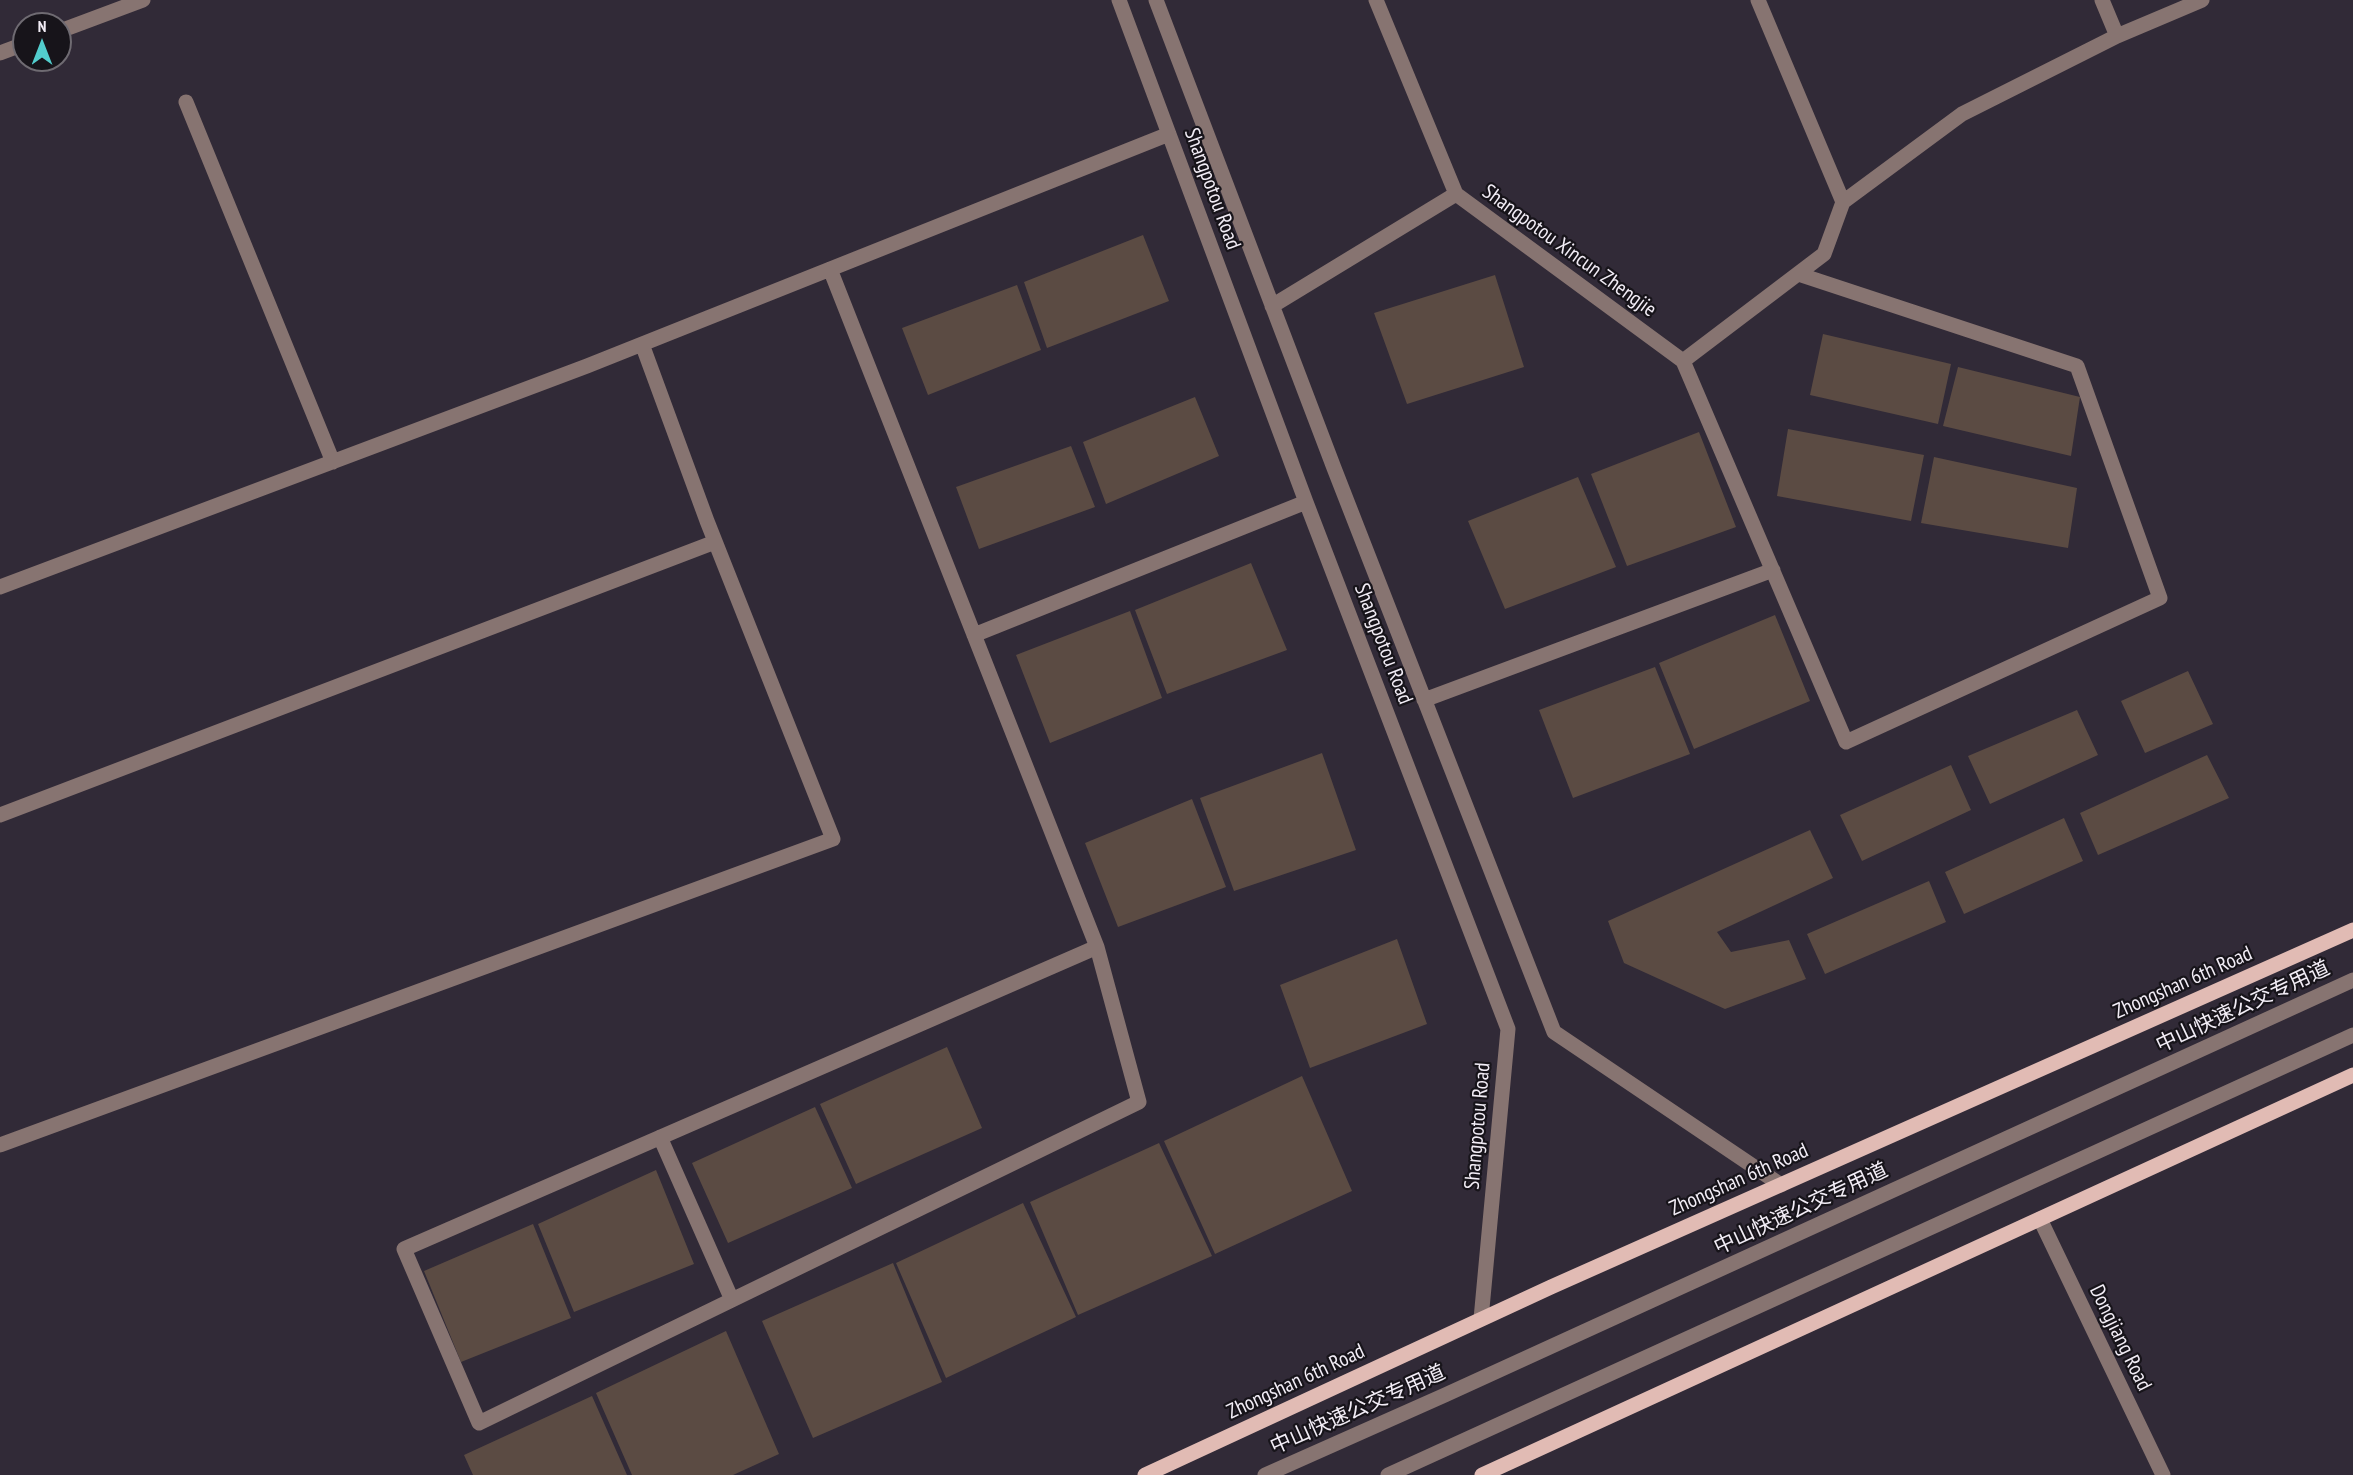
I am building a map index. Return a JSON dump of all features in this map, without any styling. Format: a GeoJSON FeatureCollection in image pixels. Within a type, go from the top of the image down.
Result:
{"type":"FeatureCollection","features":[{"type":"Feature","properties":{"kind":"main road","name":"Zhongshan 6th Road"},"geometry":{"type":"LineString","coordinates":[[1145,1475],[1481,1319],[2353,930]]}},
{"type":"Feature","properties":{"kind":"main road"},"geometry":{"type":"LineString","coordinates":[[1482,1475],[2353,1075]]}},
{"type":"Feature","properties":{"kind":"street"},"geometry":{"type":"LineString","coordinates":[[72,27],[143,0]]}},
{"type":"Feature","properties":{"kind":"street","name":"Shangpotou Road"},"geometry":{"type":"LineString","coordinates":[[1119,0],[1306,502],[1508,1029],[1481,1319]]}},
{"type":"Feature","properties":{"kind":"street","name":"Shangpotou Road"},"geometry":{"type":"LineString","coordinates":[[1156,0],[1272,306],[1554,1032],[1781,1185]]}},
{"type":"Feature","properties":{"kind":"street","name":"Shangpotou Xincun Zhengjie"},"geometry":{"type":"LineString","coordinates":[[1377,0],[1456,194],[1683,361]]}},
{"type":"Feature","properties":{"kind":"street"},"geometry":{"type":"LineString","coordinates":[[1758,0],[1843,202]]}},
{"type":"Feature","properties":{"kind":"street"},"geometry":{"type":"LineString","coordinates":[[2102,0],[2117,36]]}},
{"type":"Feature","properties":{"kind":"street"},"geometry":{"type":"LineString","coordinates":[[1798,274],[2077,366],[2160,598],[1846,742],[1683,361],[1824,254],[1843,202],[1962,114],[2117,36],[2202,0]]}},
{"type":"Feature","properties":{"kind":"street"},"geometry":{"type":"LineString","coordinates":[[186,102],[333,462]]}},
{"type":"Feature","properties":{"kind":"street"},"geometry":{"type":"LineString","coordinates":[[0,587],[642,344],[1169,134]]}},
{"type":"Feature","properties":{"kind":"street"},"geometry":{"type":"LineString","coordinates":[[1272,306],[1456,194]]}},
{"type":"Feature","properties":{"kind":"street"},"geometry":{"type":"LineString","coordinates":[[830,269],[1097,947],[1139,1102],[479,1423],[404,1249],[1097,947]]}},
{"type":"Feature","properties":{"kind":"street"},"geometry":{"type":"LineString","coordinates":[[0,1145],[832,839],[716,542],[642,344]]}},
{"type":"Feature","properties":{"kind":"street"},"geometry":{"type":"LineString","coordinates":[[974,635],[1306,502]]}},
{"type":"Feature","properties":{"kind":"street"},"geometry":{"type":"LineString","coordinates":[[0,815],[716,542]]}},
{"type":"Feature","properties":{"kind":"street"},"geometry":{"type":"LineString","coordinates":[[1424,700],[1773,570]]}},
{"type":"Feature","properties":{"kind":"street","name":"中山快速公交专用道"},"geometry":{"type":"LineString","coordinates":[[1265,1475],[2353,980]]}},
{"type":"Feature","properties":{"kind":"street"},"geometry":{"type":"LineString","coordinates":[[1388,1475],[2353,1035]]}},
{"type":"Feature","properties":{"kind":"street"},"geometry":{"type":"LineString","coordinates":[[660,1137],[732,1300]]}},
{"type":"Feature","properties":{"kind":"street","name":"Dongjiang Road"},"geometry":{"type":"LineString","coordinates":[[2040,1219],[2163,1475]]}},
{"type":"Feature","properties":{"kind":"building"},"geometry":{"type":"Polygon","coordinates":[[[1143,235],[1169,301],[1047,348],[1024,282],[1143,235]]]}},
{"type":"Feature","properties":{"kind":"building"},"geometry":{"type":"Polygon","coordinates":[[[1495,275],[1524,367],[1407,404],[1374,313],[1495,275]]]}},
{"type":"Feature","properties":{"kind":"building"},"geometry":{"type":"Polygon","coordinates":[[[1017,285],[1041,350],[928,395],[902,328],[1017,285]]]}},
{"type":"Feature","properties":{"kind":"building"},"geometry":{"type":"Polygon","coordinates":[[[1823,334],[1951,364],[1938,424],[1810,395],[1823,334]]]}},
{"type":"Feature","properties":{"kind":"building"},"geometry":{"type":"Polygon","coordinates":[[[1958,367],[2080,397],[2071,456],[1943,426],[1958,367]]]}},
{"type":"Feature","properties":{"kind":"building"},"geometry":{"type":"Polygon","coordinates":[[[1195,397],[1219,456],[1106,504],[1083,442],[1195,397]]]}},
{"type":"Feature","properties":{"kind":"building"},"geometry":{"type":"Polygon","coordinates":[[[1788,429],[1924,455],[1911,521],[1777,496],[1788,429]]]}},
{"type":"Feature","properties":{"kind":"building"},"geometry":{"type":"Polygon","coordinates":[[[1699,432],[1736,527],[1627,566],[1591,474],[1699,432]]]}},
{"type":"Feature","properties":{"kind":"building"},"geometry":{"type":"Polygon","coordinates":[[[1071,446],[1095,507],[979,549],[956,487],[1071,446]]]}},
{"type":"Feature","properties":{"kind":"building"},"geometry":{"type":"Polygon","coordinates":[[[1934,457],[2077,488],[2068,548],[1921,523],[1934,457]]]}},
{"type":"Feature","properties":{"kind":"building"},"geometry":{"type":"Polygon","coordinates":[[[1578,477],[1616,567],[1505,609],[1468,521],[1578,477]]]}},
{"type":"Feature","properties":{"kind":"building"},"geometry":{"type":"Polygon","coordinates":[[[1251,563],[1287,650],[1167,694],[1135,610],[1251,563]]]}},
{"type":"Feature","properties":{"kind":"building"},"geometry":{"type":"Polygon","coordinates":[[[1130,611],[1162,698],[1050,743],[1016,655],[1130,611]]]}},
{"type":"Feature","properties":{"kind":"building"},"geometry":{"type":"Polygon","coordinates":[[[1775,615],[1810,701],[1694,749],[1659,663],[1775,615]]]}},
{"type":"Feature","properties":{"kind":"building"},"geometry":{"type":"Polygon","coordinates":[[[1655,667],[1690,754],[1573,798],[1539,710],[1655,667]]]}},
{"type":"Feature","properties":{"kind":"building"},"geometry":{"type":"Polygon","coordinates":[[[2188,671],[2213,724],[2145,753],[2121,701],[2188,671]]]}},
{"type":"Feature","properties":{"kind":"building"},"geometry":{"type":"Polygon","coordinates":[[[2077,710],[2098,755],[1990,804],[1968,756],[2077,710]]]}},
{"type":"Feature","properties":{"kind":"building"},"geometry":{"type":"Polygon","coordinates":[[[1322,753],[1356,850],[1234,891],[1200,798],[1322,753]]]}},
{"type":"Feature","properties":{"kind":"building"},"geometry":{"type":"Polygon","coordinates":[[[2207,755],[2229,798],[2098,855],[2080,813],[2207,755]]]}},
{"type":"Feature","properties":{"kind":"building"},"geometry":{"type":"Polygon","coordinates":[[[1951,765],[1971,810],[1862,861],[1840,815],[1951,765]]]}},
{"type":"Feature","properties":{"kind":"building"},"geometry":{"type":"Polygon","coordinates":[[[1192,799],[1226,887],[1118,927],[1085,843],[1192,799]]]}},
{"type":"Feature","properties":{"kind":"building"},"geometry":{"type":"Polygon","coordinates":[[[2064,818],[2083,861],[1964,914],[1945,872],[2064,818]]]}},
{"type":"Feature","properties":{"kind":"building"},"geometry":{"type":"Polygon","coordinates":[[[1810,830],[1833,878],[1717,932],[1731,952],[1789,940],[1806,979],[1725,1009],[1624,963],[1608,921],[1810,830]]]}},
{"type":"Feature","properties":{"kind":"building"},"geometry":{"type":"Polygon","coordinates":[[[1929,881],[1946,922],[1825,974],[1807,934],[1929,881]]]}},
{"type":"Feature","properties":{"kind":"building"},"geometry":{"type":"Polygon","coordinates":[[[1397,939],[1427,1024],[1310,1068],[1280,985],[1397,939]]]}},
{"type":"Feature","properties":{"kind":"building"},"geometry":{"type":"Polygon","coordinates":[[[947,1047],[982,1128],[856,1184],[820,1104],[947,1047]]]}},
{"type":"Feature","properties":{"kind":"building"},"geometry":{"type":"Polygon","coordinates":[[[1302,1076],[1352,1191],[1215,1254],[1164,1141],[1302,1076]]]}},
{"type":"Feature","properties":{"kind":"building"},"geometry":{"type":"Polygon","coordinates":[[[815,1107],[852,1188],[728,1243],[692,1163],[815,1107]]]}},
{"type":"Feature","properties":{"kind":"building"},"geometry":{"type":"Polygon","coordinates":[[[1159,1143],[1212,1256],[1078,1315],[1030,1202],[1159,1143]]]}},
{"type":"Feature","properties":{"kind":"building"},"geometry":{"type":"Polygon","coordinates":[[[656,1170],[694,1264],[574,1312],[538,1224],[656,1170]]]}},
{"type":"Feature","properties":{"kind":"building"},"geometry":{"type":"Polygon","coordinates":[[[1023,1203],[1076,1317],[946,1378],[896,1263],[1023,1203]]]}},
{"type":"Feature","properties":{"kind":"building"},"geometry":{"type":"Polygon","coordinates":[[[533,1224],[571,1318],[461,1362],[424,1271],[533,1224]]]}},
{"type":"Feature","properties":{"kind":"building"},"geometry":{"type":"Polygon","coordinates":[[[893,1263],[942,1382],[813,1438],[762,1321],[893,1263]]]}},
{"type":"Feature","properties":{"kind":"building"},"geometry":{"type":"Polygon","coordinates":[[[726,1331],[779,1454],[733,1475],[632,1475],[596,1393],[726,1331]]]}},
{"type":"Feature","properties":{"kind":"building"},"geometry":{"type":"Polygon","coordinates":[[[592,1396],[627,1475],[473,1475],[464,1455],[592,1396]]]}}]}
